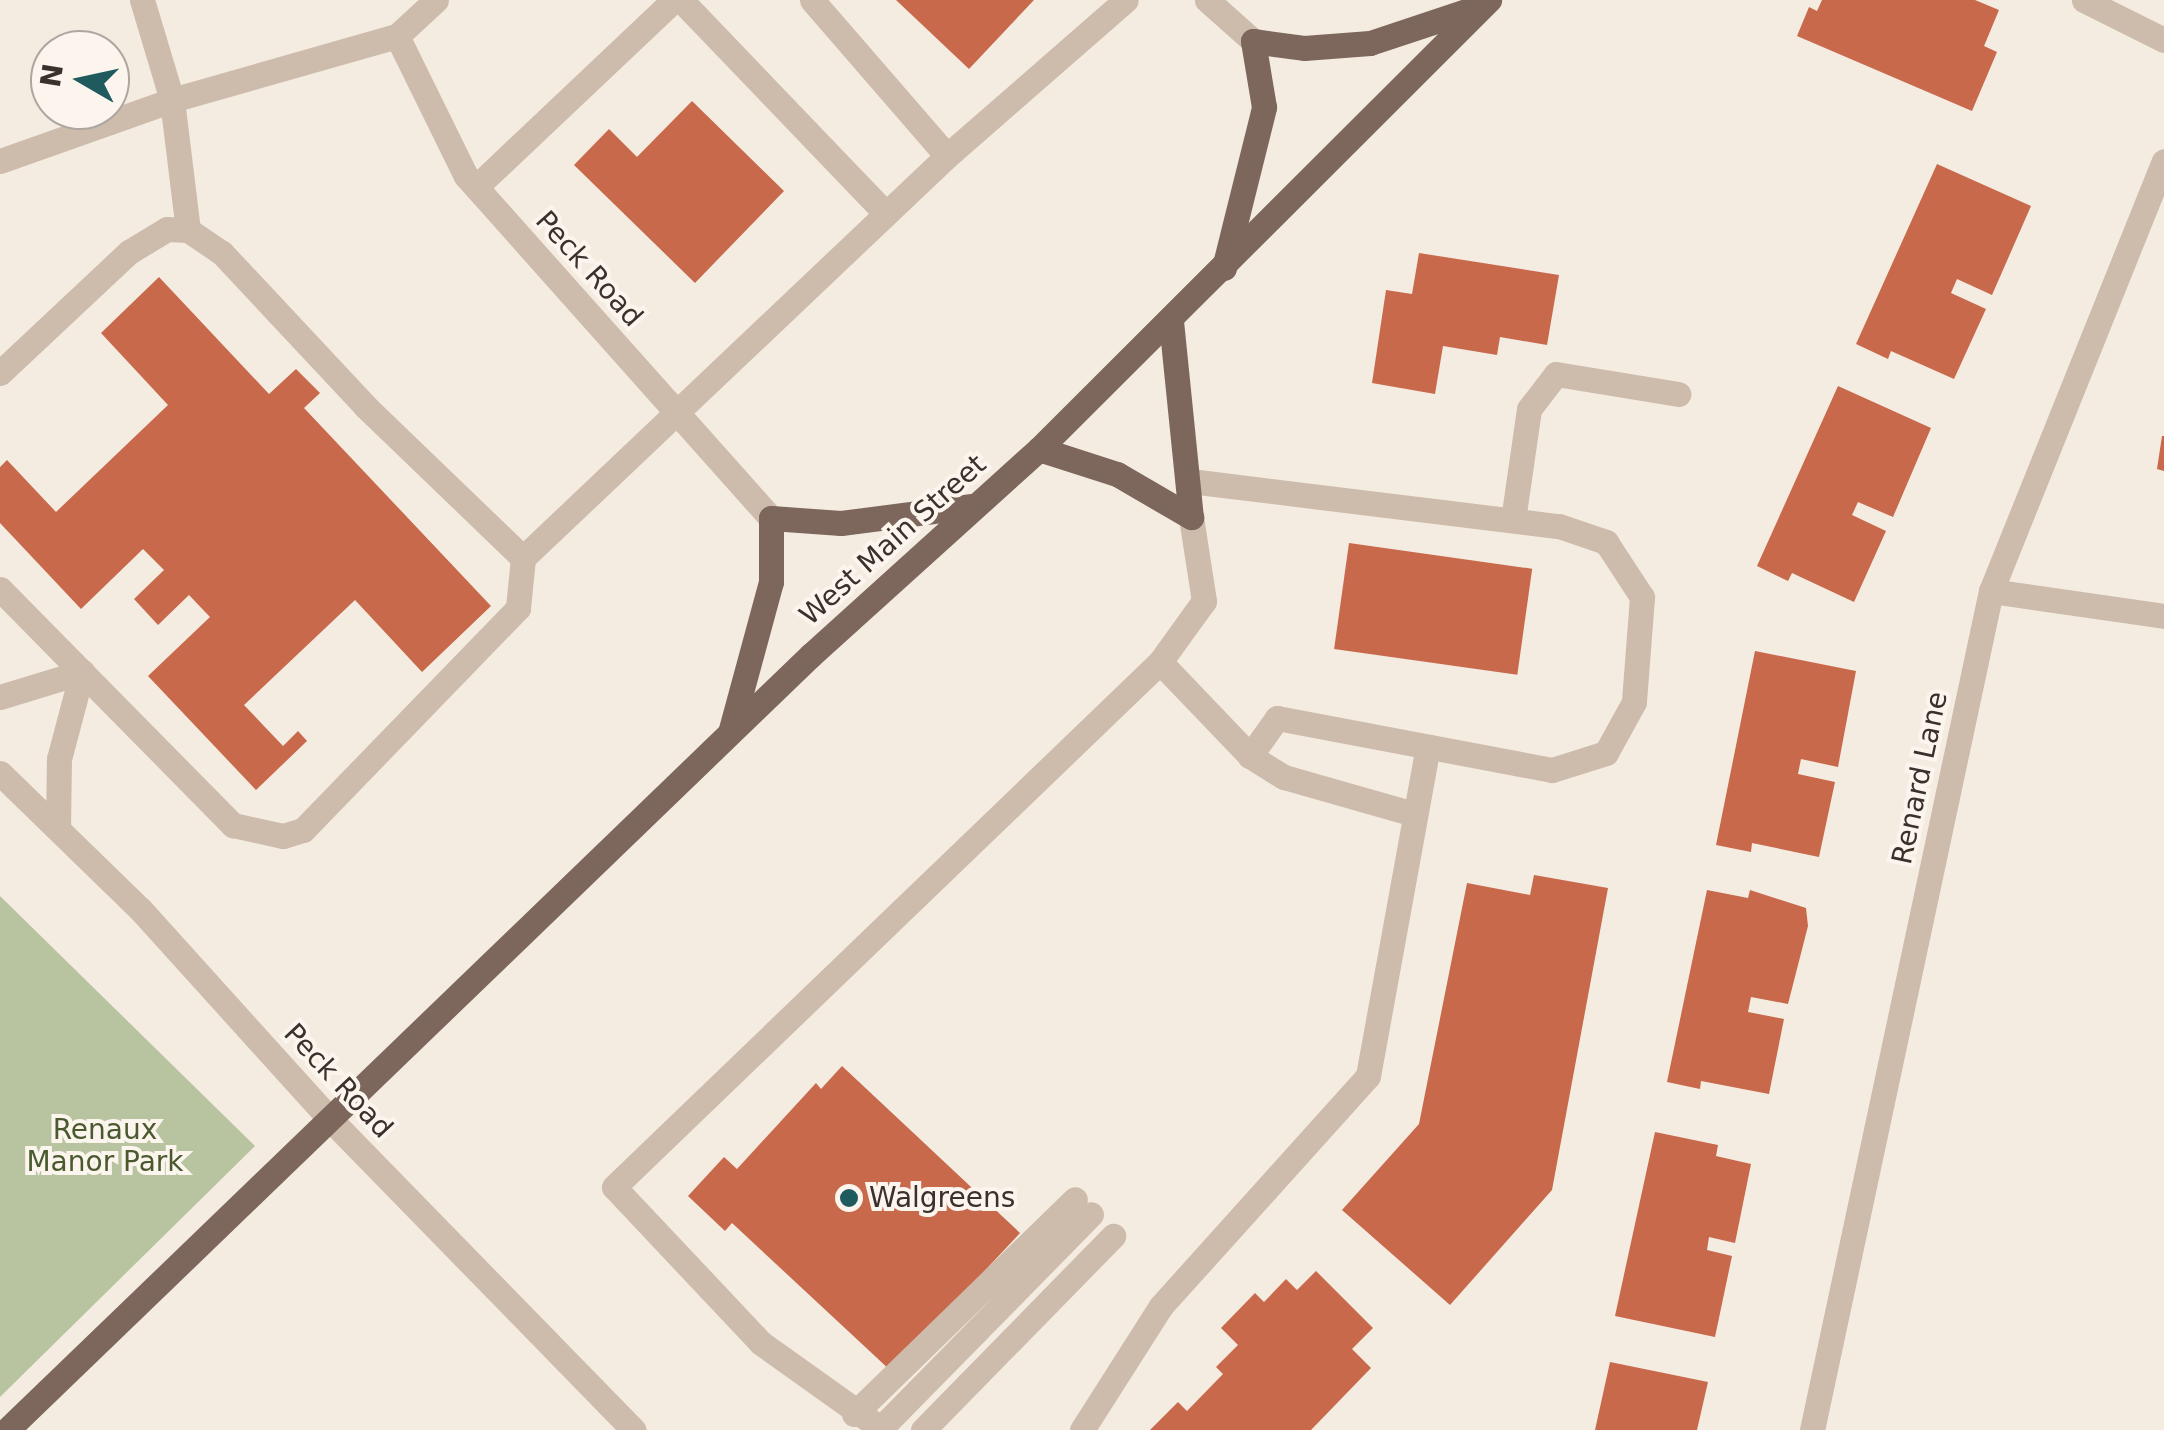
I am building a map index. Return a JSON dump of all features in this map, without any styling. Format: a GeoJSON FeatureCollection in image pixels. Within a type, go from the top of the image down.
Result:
{"type":"FeatureCollection","features":[{"type":"Feature","properties":{"kind":"main road"},"geometry":{"type":"LineString","coordinates":[[1224,270],[1264,107],[1253,40],[1304,48],[1370,43],[1486,3]]}},
{"type":"Feature","properties":{"kind":"main road","name":"West Main Street"},"geometry":{"type":"LineString","coordinates":[[7,1430],[730,733],[972,506],[1040,449],[1224,270],[1486,3]]}},
{"type":"Feature","properties":{"kind":"main road"},"geometry":{"type":"LineString","coordinates":[[1171,321],[1191,517]]}},
{"type":"Feature","properties":{"kind":"main road"},"geometry":{"type":"LineString","coordinates":[[1040,449],[1117,474],[1191,517]]}},
{"type":"Feature","properties":{"kind":"main road"},"geometry":{"type":"LineString","coordinates":[[730,733],[771,582],[771,518],[841,524],[972,506]]}},
{"type":"Feature","properties":{"kind":"street"},"geometry":{"type":"LineString","coordinates":[[142,0],[172,100],[188,230]]}},
{"type":"Feature","properties":{"kind":"street"},"geometry":{"type":"LineString","coordinates":[[0,161],[172,100],[397,36],[436,0]]}},
{"type":"Feature","properties":{"kind":"street"},"geometry":{"type":"LineString","coordinates":[[476,188],[678,0],[886,214]]}},
{"type":"Feature","properties":{"kind":"street"},"geometry":{"type":"LineString","coordinates":[[812,0],[947,156]]}},
{"type":"Feature","properties":{"kind":"street"},"geometry":{"type":"LineString","coordinates":[[0,589],[234,825],[282,836],[322,817],[518,608],[524,558],[947,156],[1126,0]]}},
{"type":"Feature","properties":{"kind":"street"},"geometry":{"type":"LineString","coordinates":[[1207,0],[1253,40]]}},
{"type":"Feature","properties":{"kind":"street"},"geometry":{"type":"LineString","coordinates":[[2084,0],[2164,40]]}},
{"type":"Feature","properties":{"kind":"street","name":"Peck Road"},"geometry":{"type":"LineString","coordinates":[[397,36],[476,188],[771,518]]}},
{"type":"Feature","properties":{"kind":"street","name":"Renard Lane"},"geometry":{"type":"LineString","coordinates":[[1812,1430],[1991,590],[2164,161]]}},
{"type":"Feature","properties":{"kind":"street"},"geometry":{"type":"LineString","coordinates":[[0,373],[128,252],[167,229],[188,230],[222,253],[366,407],[524,558]]}},
{"type":"Feature","properties":{"kind":"street"},"geometry":{"type":"LineString","coordinates":[[1513,520],[1529,410],[1556,374],[1678,394]]}},
{"type":"Feature","properties":{"kind":"street"},"geometry":{"type":"LineString","coordinates":[[1190,481],[1559,526],[1606,542],[1642,597],[1634,702],[1606,753],[1552,770],[1277,718],[1250,756]]}},
{"type":"Feature","properties":{"kind":"street"},"geometry":{"type":"LineString","coordinates":[[854,1414],[1083,1206],[882,1429],[854,1414],[761,1343],[614,1187],[1160,662],[1204,601],[1191,517]]}},
{"type":"Feature","properties":{"kind":"street"},"geometry":{"type":"LineString","coordinates":[[1991,590],[2164,616]]}},
{"type":"Feature","properties":{"kind":"street"},"geometry":{"type":"LineString","coordinates":[[1160,662],[1250,756],[1325,792],[1414,814]]}},
{"type":"Feature","properties":{"kind":"street"},"geometry":{"type":"LineString","coordinates":[[0,697],[82,672]]}},
{"type":"Feature","properties":{"kind":"street"},"geometry":{"type":"LineString","coordinates":[[58,829],[59,759],[82,672]]}},
{"type":"Feature","properties":{"kind":"street"},"geometry":{"type":"LineString","coordinates":[[1082,1430],[1162,1306],[1368,1076],[1428,747]]}},
{"type":"Feature","properties":{"kind":"street","name":"Peck Road"},"geometry":{"type":"LineString","coordinates":[[0,773],[140,909],[329,1118],[633,1430]]}},
{"type":"Feature","properties":{"kind":"street"},"geometry":{"type":"LineString","coordinates":[[923,1430],[1113,1236]]}},
{"type":"Feature","properties":{"kind":"green space","name":"Renaux Manor Park"},"geometry":{"type":"Polygon","coordinates":[[[0,896],[255,1146],[0,1397],[0,896]]]}},
{"type":"Feature","properties":{"kind":"building"},"geometry":{"type":"Polygon","coordinates":[[[896,0],[1034,0],[969,69],[896,0]]]}},
{"type":"Feature","properties":{"kind":"building"},"geometry":{"type":"Polygon","coordinates":[[[1822,0],[1975,0],[1999,10],[1984,46],[1997,52],[1972,111],[1797,36],[1809,7],[1817,11],[1822,0]]]}},
{"type":"Feature","properties":{"kind":"building"},"geometry":{"type":"Polygon","coordinates":[[[692,101],[784,191],[695,283],[574,165],[609,129],[637,157],[692,101]]]}},
{"type":"Feature","properties":{"kind":"building"},"geometry":{"type":"Polygon","coordinates":[[[1937,164],[2031,206],[1992,295],[1957,279],[1951,293],[1986,309],[1954,379],[1891,351],[1888,359],[1856,344],[1937,164]]]}},
{"type":"Feature","properties":{"kind":"building"},"geometry":{"type":"Polygon","coordinates":[[[1419,253],[1559,275],[1547,345],[1500,337],[1497,355],[1443,346],[1435,394],[1372,383],[1386,290],[1412,294],[1419,253]]]}},
{"type":"Feature","properties":{"kind":"building"},"geometry":{"type":"Polygon","coordinates":[[[159,277],[269,394],[296,369],[320,393],[304,408],[491,606],[422,672],[355,600],[244,705],[283,746],[298,731],[307,741],[256,790],[148,676],[210,617],[189,595],[158,625],[134,599],[164,570],[143,549],[81,609],[0,523],[0,467],[7,460],[56,512],[168,405],[101,333],[159,277]]]}},
{"type":"Feature","properties":{"kind":"building"},"geometry":{"type":"Polygon","coordinates":[[[1838,386],[1931,428],[1893,517],[1858,502],[1852,515],[1886,531],[1854,602],[1792,573],[1788,581],[1757,566],[1838,386]]]}},
{"type":"Feature","properties":{"kind":"building"},"geometry":{"type":"Polygon","coordinates":[[[2164,436],[2164,471],[2157,469],[2164,436]]]}},
{"type":"Feature","properties":{"kind":"building"},"geometry":{"type":"Polygon","coordinates":[[[1349,543],[1532,569],[1517,675],[1334,649],[1349,543]]]}},
{"type":"Feature","properties":{"kind":"building"},"geometry":{"type":"Polygon","coordinates":[[[1755,651],[1856,671],[1838,767],[1801,759],[1798,774],[1835,782],[1819,857],[1752,843],[1751,852],[1716,845],[1755,651]]]}},
{"type":"Feature","properties":{"kind":"building"},"geometry":{"type":"Polygon","coordinates":[[[1534,875],[1608,888],[1552,1190],[1450,1305],[1342,1210],[1419,1124],[1467,883],[1530,895],[1534,875]]]}},
{"type":"Feature","properties":{"kind":"building"},"geometry":{"type":"Polygon","coordinates":[[[1707,890],[1748,898],[1750,890],[1806,908],[1808,926],[1788,1004],[1751,997],[1748,1012],[1784,1019],[1769,1094],[1701,1081],[1700,1089],[1667,1082],[1707,890]]]}},
{"type":"Feature","properties":{"kind":"building"},"geometry":{"type":"Polygon","coordinates":[[[842,1066],[1020,1233],[891,1371],[732,1223],[725,1231],[688,1196],[724,1157],[737,1169],[816,1083],[821,1089],[842,1066]]]}},
{"type":"Feature","properties":{"kind":"building"},"geometry":{"type":"Polygon","coordinates":[[[1655,1132],[1718,1145],[1716,1156],[1751,1164],[1735,1243],[1709,1237],[1707,1250],[1732,1256],[1715,1337],[1615,1316],[1655,1132]]]}},
{"type":"Feature","properties":{"kind":"building"},"geometry":{"type":"Polygon","coordinates":[[[1316,1271],[1373,1328],[1352,1349],[1371,1368],[1311,1430],[1150,1430],[1178,1402],[1187,1411],[1223,1374],[1216,1367],[1238,1345],[1221,1328],[1255,1293],[1264,1302],[1286,1279],[1297,1290],[1316,1271]]]}},
{"type":"Feature","properties":{"kind":"building"},"geometry":{"type":"Polygon","coordinates":[[[1610,1362],[1708,1382],[1697,1430],[1595,1430],[1610,1362]]]}},
{"type":"Feature","properties":{"kind":"place","name":"Walgreens"},"geometry":{"type":"Point","coordinates":[849,1198]}}]}
